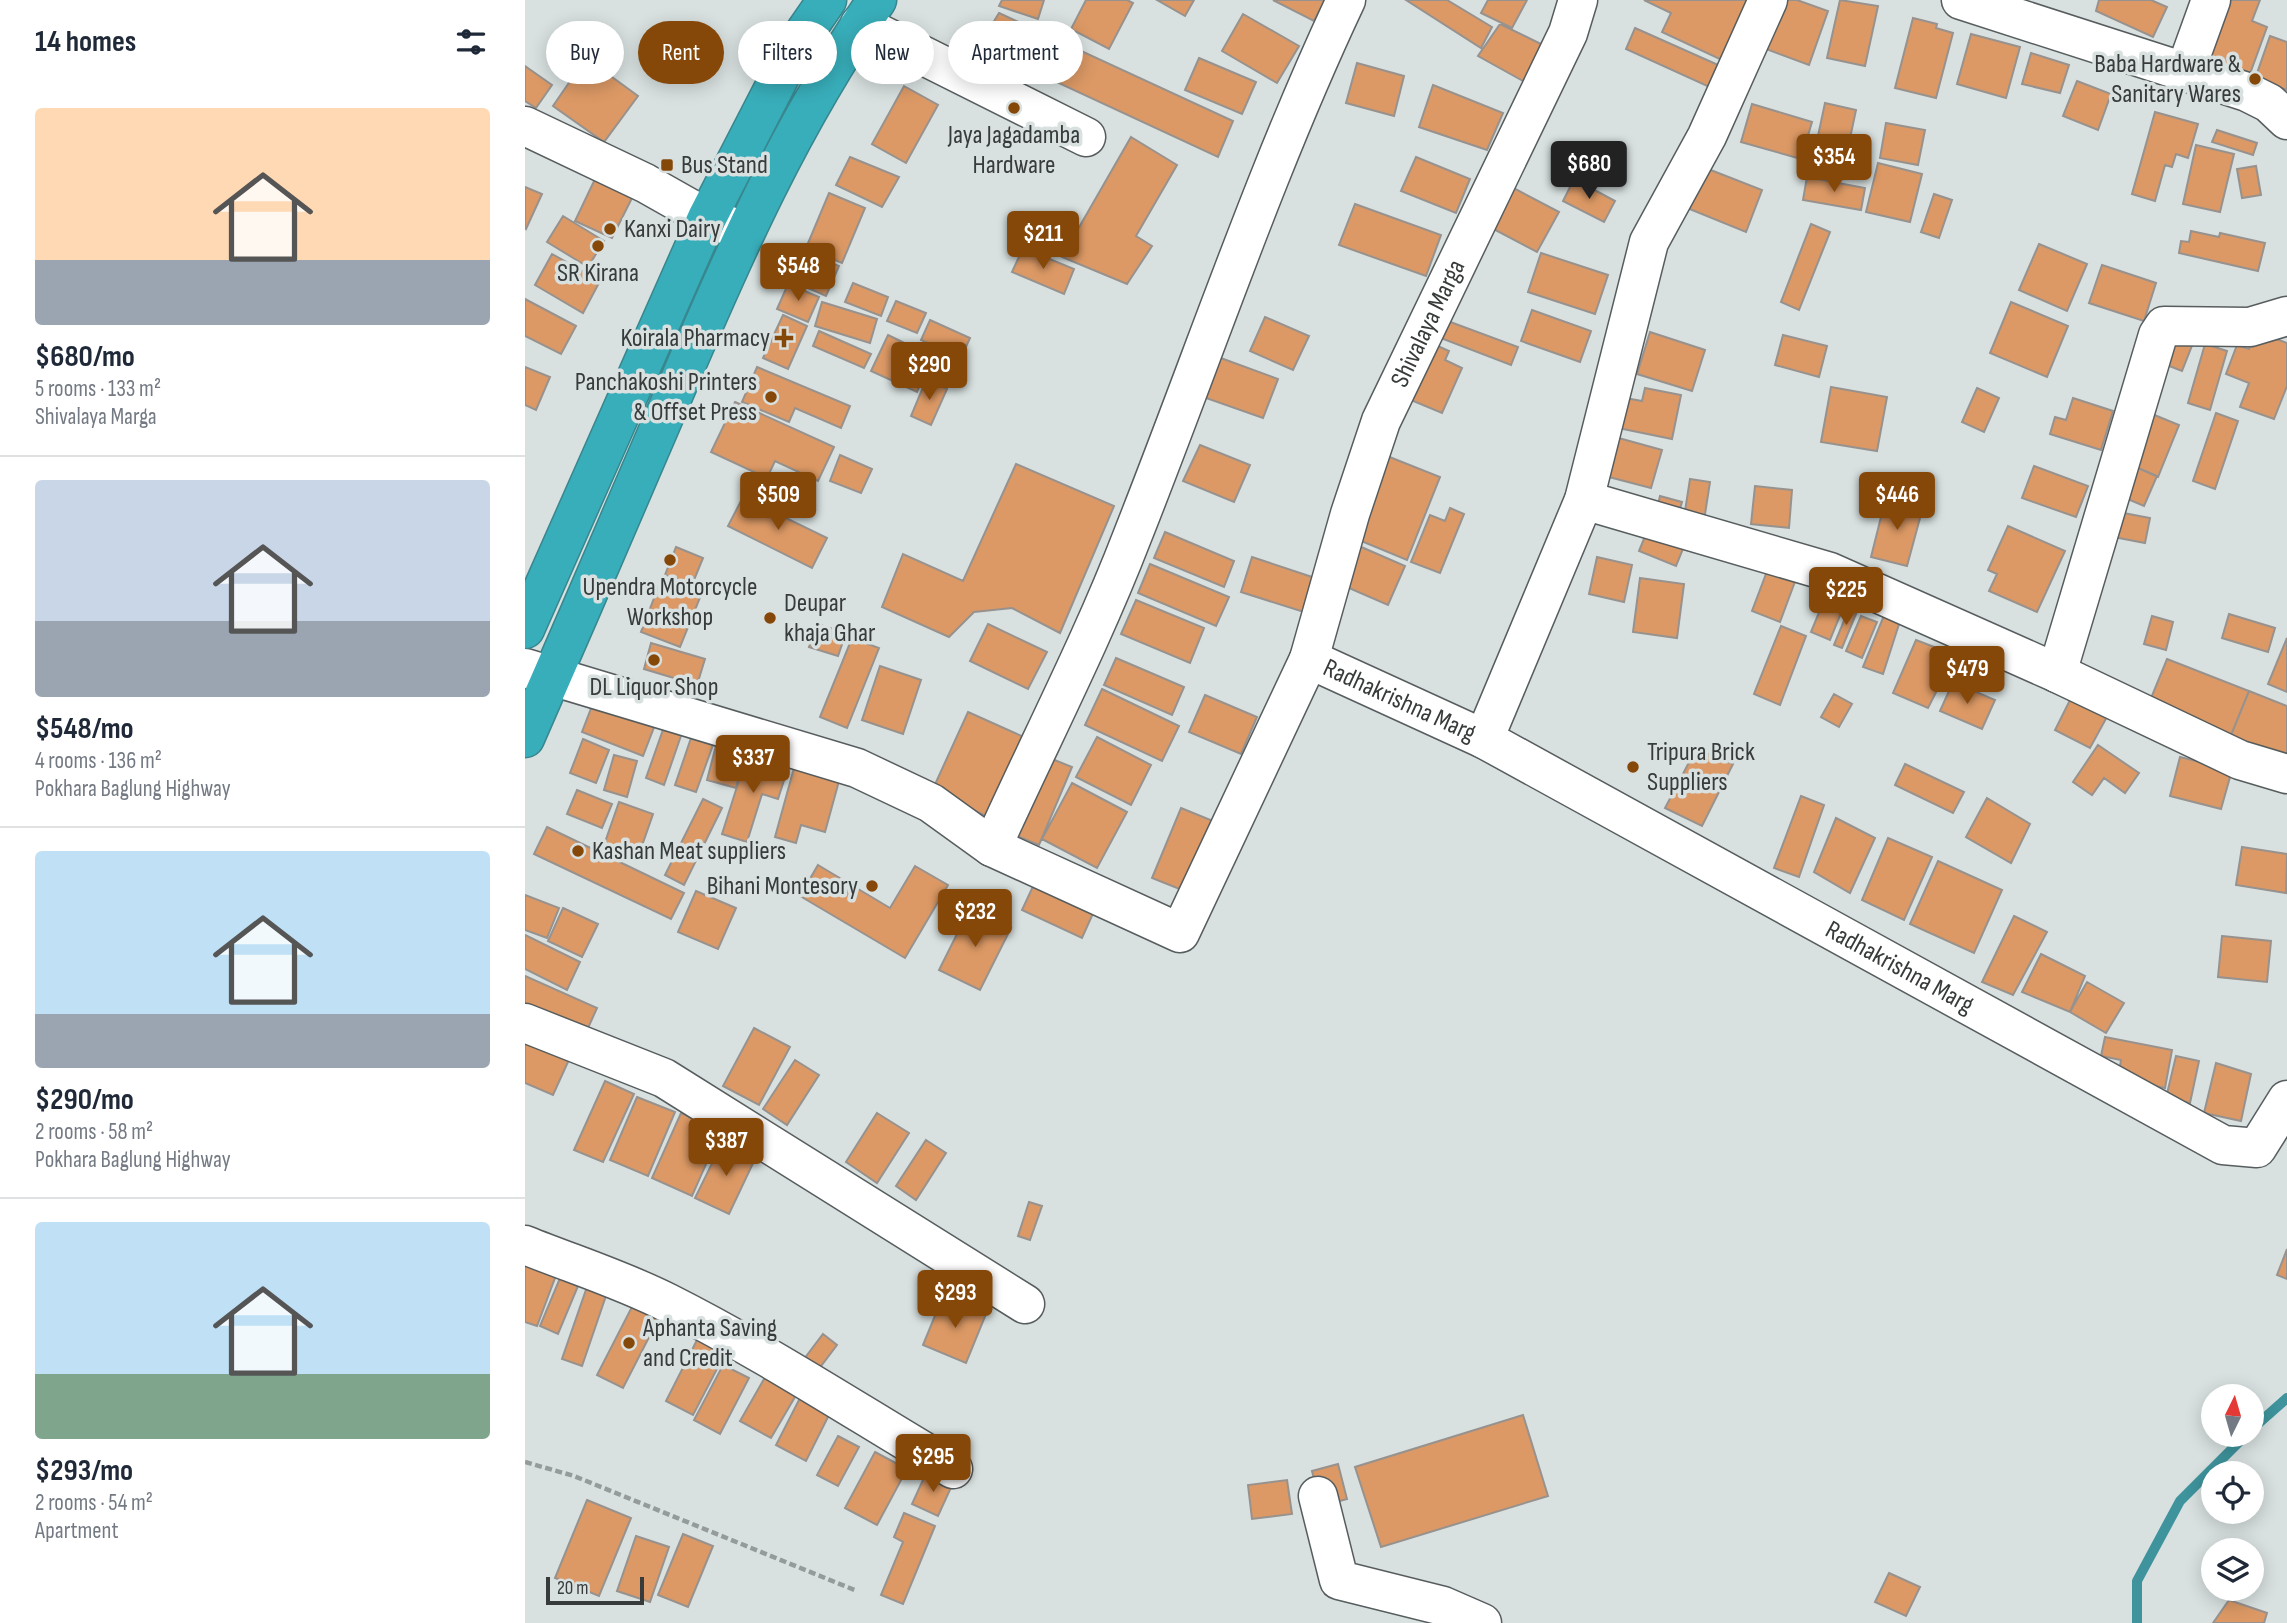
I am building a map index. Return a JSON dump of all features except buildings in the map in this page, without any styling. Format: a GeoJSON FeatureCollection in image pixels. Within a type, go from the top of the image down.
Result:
{"type":"FeatureCollection","features":[{"type":"Feature","properties":{"kind":"highway"},"geometry":{"type":"LineString","coordinates":[[525,629],[707,218],[796,45],[827,0]]}},
{"type":"Feature","properties":{"kind":"highway"},"geometry":{"type":"LineString","coordinates":[[525,738],[538,673],[744,231],[789,139],[833,62],[869,12]]}},
{"type":"Feature","properties":{"kind":"street"},"geometry":{"type":"LineString","coordinates":[[992,847],[1131,541],[1296,112],[1346,0]]}},
{"type":"Feature","properties":{"kind":"street","name":"Shivalaya Marga"},"geometry":{"type":"LineString","coordinates":[[1309,659],[1350,514],[1381,421],[1568,33],[1579,0]]}},
{"type":"Feature","properties":{"kind":"street"},"geometry":{"type":"LineString","coordinates":[[1484,739],[1584,500],[1649,242],[1707,136],[1767,0]]}},
{"type":"Feature","properties":{"kind":"street"},"geometry":{"type":"LineString","coordinates":[[1961,0],[2247,92],[2269,103],[2287,120]]}},
{"type":"Feature","properties":{"kind":"street"},"geometry":{"type":"LineString","coordinates":[[2185,72],[2211,0]]}},
{"type":"Feature","properties":{"kind":"street"},"geometry":{"type":"LineString","coordinates":[[869,12],[1086,137]]}},
{"type":"Feature","properties":{"kind":"street"},"geometry":{"type":"LineString","coordinates":[[525,126],[645,183],[707,218],[744,231]]}},
{"type":"Feature","properties":{"kind":"street"},"geometry":{"type":"LineString","coordinates":[[2057,673],[2158,335],[2164,326],[2250,327],[2287,316]]}},
{"type":"Feature","properties":{"kind":"street"},"geometry":{"type":"LineString","coordinates":[[1584,500],[1830,572],[2057,673],[2240,760],[2287,774]]}},
{"type":"Feature","properties":{"kind":"street","name":"Radhakrishna Marg"},"geometry":{"type":"LineString","coordinates":[[538,673],[857,768],[931,803],[992,847],[1180,933],[1309,659],[1484,739],[2223,1145],[2257,1148],[2287,1100]]}},
{"type":"Feature","properties":{"kind":"street"},"geometry":{"type":"LineString","coordinates":[[525,1023],[664,1078],[1025,1304]]}},
{"type":"Feature","properties":{"kind":"street"},"geometry":{"type":"LineString","coordinates":[[525,1245],[665,1302],[790,1368],[848,1407],[953,1469]]}},
{"type":"Feature","properties":{"kind":"street"},"geometry":{"type":"LineString","coordinates":[[1318,1496],[1339,1580],[1443,1606],[1482,1623]]}},
{"type":"Feature","properties":{"kind":"path"},"geometry":{"type":"LineString","coordinates":[[525,1462],[574,1476],[857,1591]]}},
{"type":"Feature","properties":{"kind":"waterway"},"geometry":{"type":"LineString","coordinates":[[2265,1417],[2287,1398]]}},
{"type":"Feature","properties":{"kind":"waterway"},"geometry":{"type":"LineString","coordinates":[[2137,1623],[2137,1581],[2180,1501],[2234,1447]]}},
{"type":"Feature","properties":{"kind":"place","name":"Baba Hardware & Sanitary Wares"},"geometry":{"type":"Point","coordinates":[2255,79]}},
{"type":"Feature","properties":{"kind":"place","name":"Jaya Jagadamba Hardware"},"geometry":{"type":"Point","coordinates":[1014,108]}},
{"type":"Feature","properties":{"kind":"place","name":"Bus Stand"},"geometry":{"type":"Point","coordinates":[667,165]}},
{"type":"Feature","properties":{"kind":"place","name":"Kanxi Dairy"},"geometry":{"type":"Point","coordinates":[610,229]}},
{"type":"Feature","properties":{"kind":"place","name":"SR Kirana"},"geometry":{"type":"Point","coordinates":[598,246]}},
{"type":"Feature","properties":{"kind":"place","name":"Koirala Pharmacy"},"geometry":{"type":"Point","coordinates":[784,338]}},
{"type":"Feature","properties":{"kind":"place","name":"Panchakoshi Printers & Offset Press"},"geometry":{"type":"Point","coordinates":[771,397]}},
{"type":"Feature","properties":{"kind":"place","name":"Upendra Motorcycle Workshop"},"geometry":{"type":"Point","coordinates":[670,560]}},
{"type":"Feature","properties":{"kind":"place","name":"Deupar khaja Ghar"},"geometry":{"type":"Point","coordinates":[770,618]}},
{"type":"Feature","properties":{"kind":"place","name":"DL Liquor Shop"},"geometry":{"type":"Point","coordinates":[654,660]}},
{"type":"Feature","properties":{"kind":"place","name":"Tripura Brick Suppliers"},"geometry":{"type":"Point","coordinates":[1633,767]}},
{"type":"Feature","properties":{"kind":"place","name":"Kashan Meat suppliers"},"geometry":{"type":"Point","coordinates":[578,851]}},
{"type":"Feature","properties":{"kind":"place","name":"Bihani Montesory"},"geometry":{"type":"Point","coordinates":[872,886]}},
{"type":"Feature","properties":{"kind":"place","name":"Aphanta Saving and Credit"},"geometry":{"type":"Point","coordinates":[629,1343]}}]}
